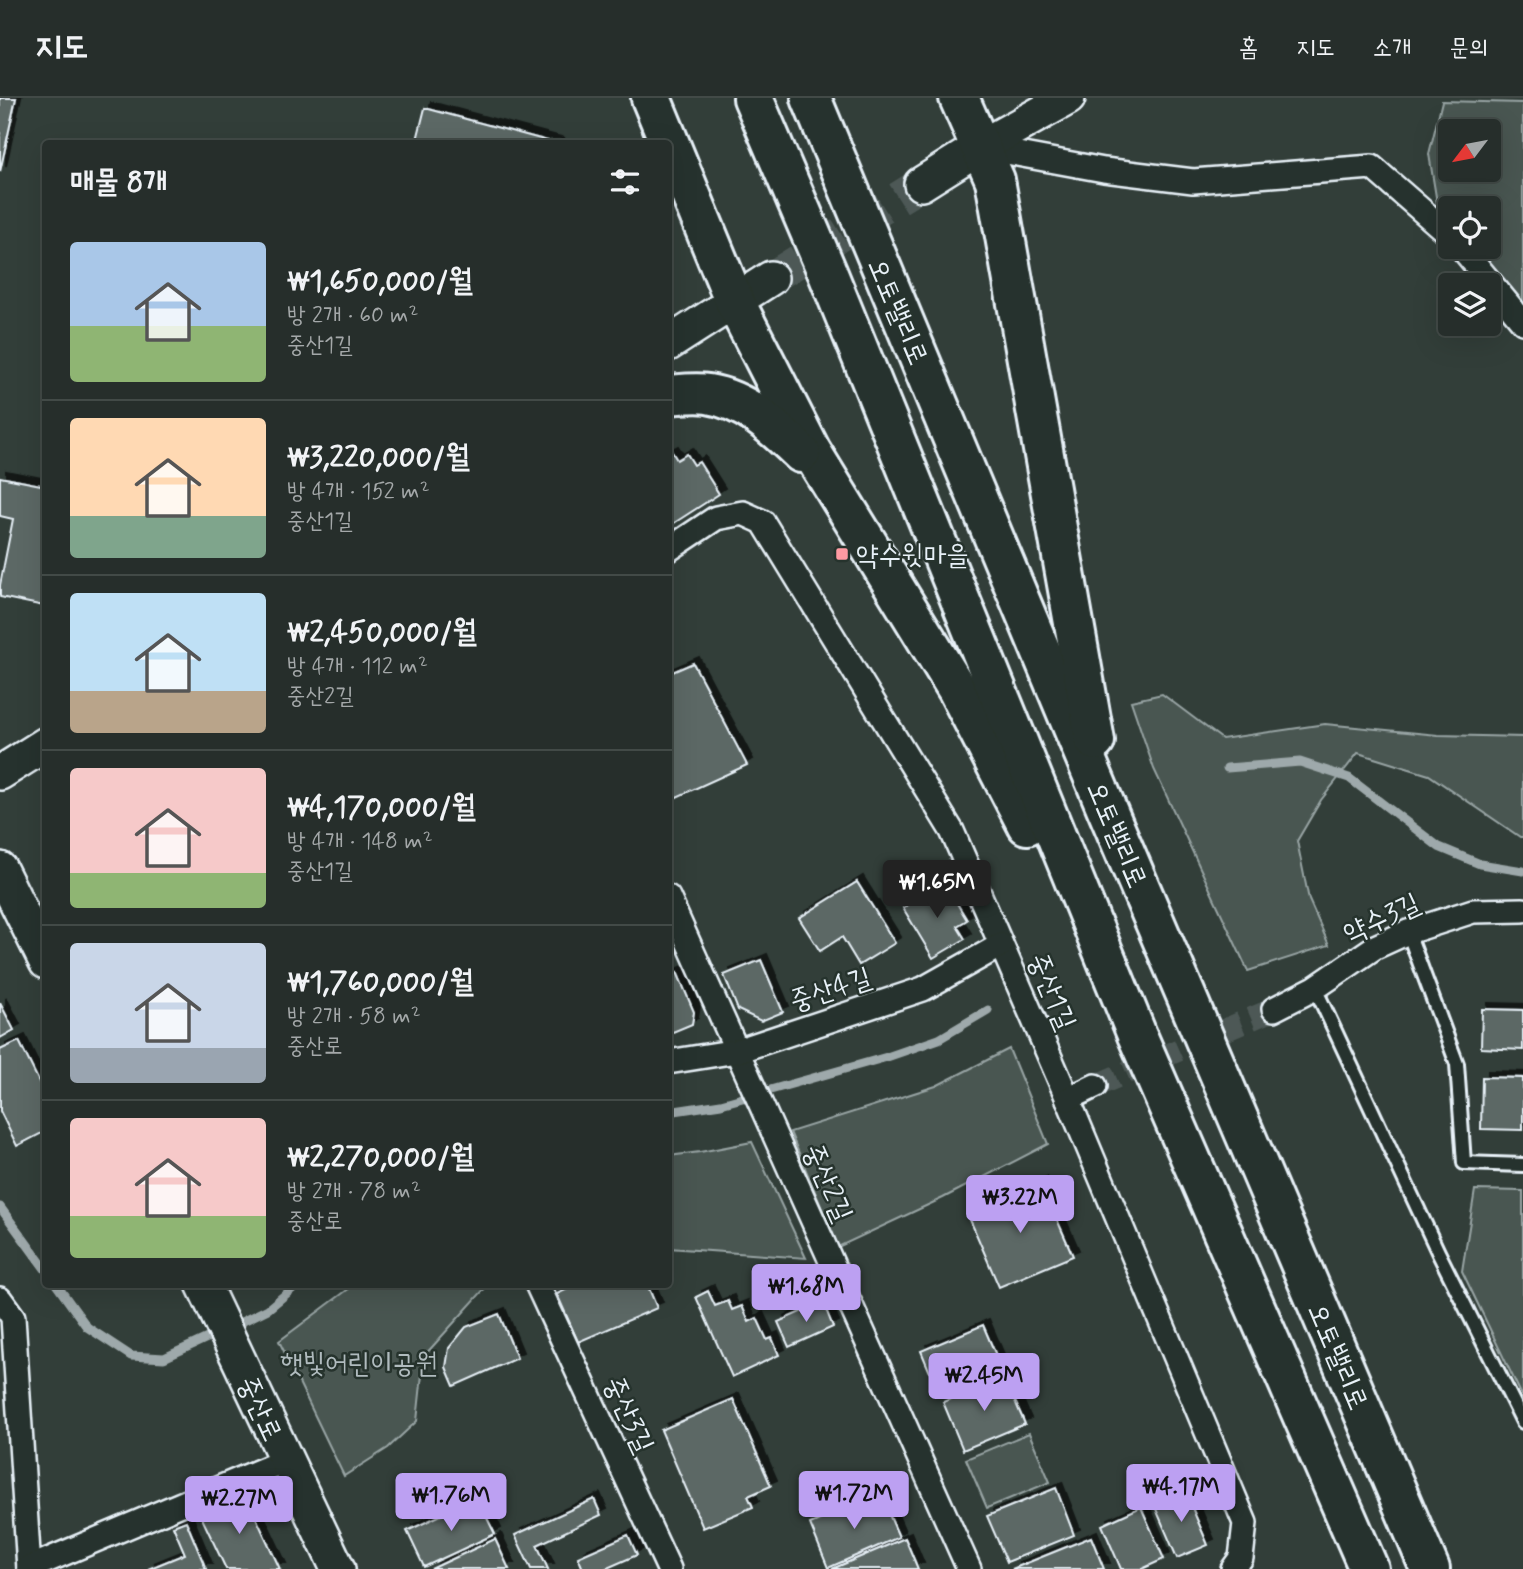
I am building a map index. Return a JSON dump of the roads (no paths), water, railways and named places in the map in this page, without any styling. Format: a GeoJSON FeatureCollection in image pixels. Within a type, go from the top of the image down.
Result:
{"type":"FeatureCollection","features":[{"type":"Feature","properties":{"kind":"highway","name":"오토밸리로"},"geometry":{"type":"LineString","coordinates":[[753,98],[828,274],[1137,1035],[1369,1569]]}},
{"type":"Feature","properties":{"kind":"highway","name":"오토밸리로"},"geometry":{"type":"LineString","coordinates":[[811,98],[1108,812],[1430,1569]]}},
{"type":"Feature","properties":{"kind":"highway"},"geometry":{"type":"LineString","coordinates":[[959,98],[995,180],[1108,812]]}},
{"type":"Feature","properties":{"kind":"highway"},"geometry":{"type":"LineString","coordinates":[[651,99],[658,140]]}},
{"type":"Feature","properties":{"kind":"highway"},"geometry":{"type":"LineString","coordinates":[[651,99],[668,140]]}},
{"type":"Feature","properties":{"kind":"highway"},"geometry":{"type":"LineString","coordinates":[[672,150],[735,302],[811,451],[957,689],[1137,1035]]}},
{"type":"Feature","properties":{"kind":"highway"},"geometry":{"type":"LineString","coordinates":[[672,395],[707,393],[736,402],[767,421],[828,479]]}},
{"type":"Feature","properties":{"kind":"street"},"geometry":{"type":"LineString","coordinates":[[921,184],[980,147],[1068,98]]}},
{"type":"Feature","properties":{"kind":"street"},"geometry":{"type":"LineString","coordinates":[[980,147],[1104,170],[1193,181],[1372,167],[1438,225]]}},
{"type":"Feature","properties":{"kind":"street"},"geometry":{"type":"LineString","coordinates":[[1471,259],[1523,322]]}},
{"type":"Feature","properties":{"kind":"street"},"geometry":{"type":"LineString","coordinates":[[672,341],[771,278]]}},
{"type":"Feature","properties":{"kind":"street","name":"중산1길"},"geometry":{"type":"LineString","coordinates":[[672,547],[716,518],[743,513],[763,522],[952,831],[1068,1099],[1245,1523],[1241,1558],[1233,1569]]}},
{"type":"Feature","properties":{"kind":"street"},"geometry":{"type":"LineString","coordinates":[[0,773],[42,747]]}},
{"type":"Feature","properties":{"kind":"street"},"geometry":{"type":"LineString","coordinates":[[0,869],[42,954]]}},
{"type":"Feature","properties":{"kind":"street","name":"중산2길"},"geometry":{"type":"LineString","coordinates":[[672,906],[969,1569]]}},
{"type":"Feature","properties":{"kind":"street","name":"약수3길"},"geometry":{"type":"LineString","coordinates":[[1274,1009],[1315,988],[1375,947],[1408,932],[1473,911],[1523,910]]}},
{"type":"Feature","properties":{"kind":"street","name":"중산4길"},"geometry":{"type":"LineString","coordinates":[[672,1061],[737,1051],[923,989],[1001,945]]}},
{"type":"Feature","properties":{"kind":"street"},"geometry":{"type":"LineString","coordinates":[[1068,1099],[1095,1086]]}},
{"type":"Feature","properties":{"kind":"street","name":"중산로"},"geometry":{"type":"LineString","coordinates":[[204,1288],[338,1569]]}},
{"type":"Feature","properties":{"kind":"street","name":"중산3길"},"geometry":{"type":"LineString","coordinates":[[539,1288],[669,1569]]}},
{"type":"Feature","properties":{"kind":"street"},"geometry":{"type":"LineString","coordinates":[[0,1299],[13,1317],[29,1569],[286,1460]]}},
{"type":"Feature","properties":{"kind":"lane"},"geometry":{"type":"LineString","coordinates":[[1408,932],[1457,1064],[1464,1163],[1523,1165]]}},
{"type":"Feature","properties":{"kind":"lane"},"geometry":{"type":"LineString","coordinates":[[1315,988],[1439,1254],[1523,1422]]}},
{"type":"Feature","properties":{"kind":"waterway"},"geometry":{"type":"LineString","coordinates":[[1227,768],[1300,762],[1349,778],[1439,847],[1480,864],[1523,871]]}},
{"type":"Feature","properties":{"kind":"waterway"},"geometry":{"type":"LineString","coordinates":[[672,1111],[721,1104],[887,1057],[939,1039],[988,1010]]}},
{"type":"Feature","properties":{"kind":"waterway"},"geometry":{"type":"LineString","coordinates":[[0,1207],[42,1265]]}},
{"type":"Feature","properties":{"kind":"waterway"},"geometry":{"type":"LineString","coordinates":[[59,1288],[87,1327],[131,1356],[164,1358],[218,1333]]}},
{"type":"Feature","properties":{"kind":"waterway"},"geometry":{"type":"LineString","coordinates":[[231,1327],[268,1309],[293,1288]]}},
{"type":"Feature","properties":{"kind":"tunnel"},"geometry":{"type":"LineString","coordinates":[[771,278],[921,184]]}},
{"type":"Feature","properties":{"kind":"tunnel"},"geometry":{"type":"LineString","coordinates":[[1095,1086],[1274,1009]]}},
{"type":"Feature","properties":{"kind":"place","name":"약수윗마을"},"geometry":{"type":"Point","coordinates":[842,554]}},
{"type":"Feature","properties":{"kind":"park label","name":"햇빛어린이공원"},"geometry":{"type":"Point","coordinates":[359,1362]}}]}
